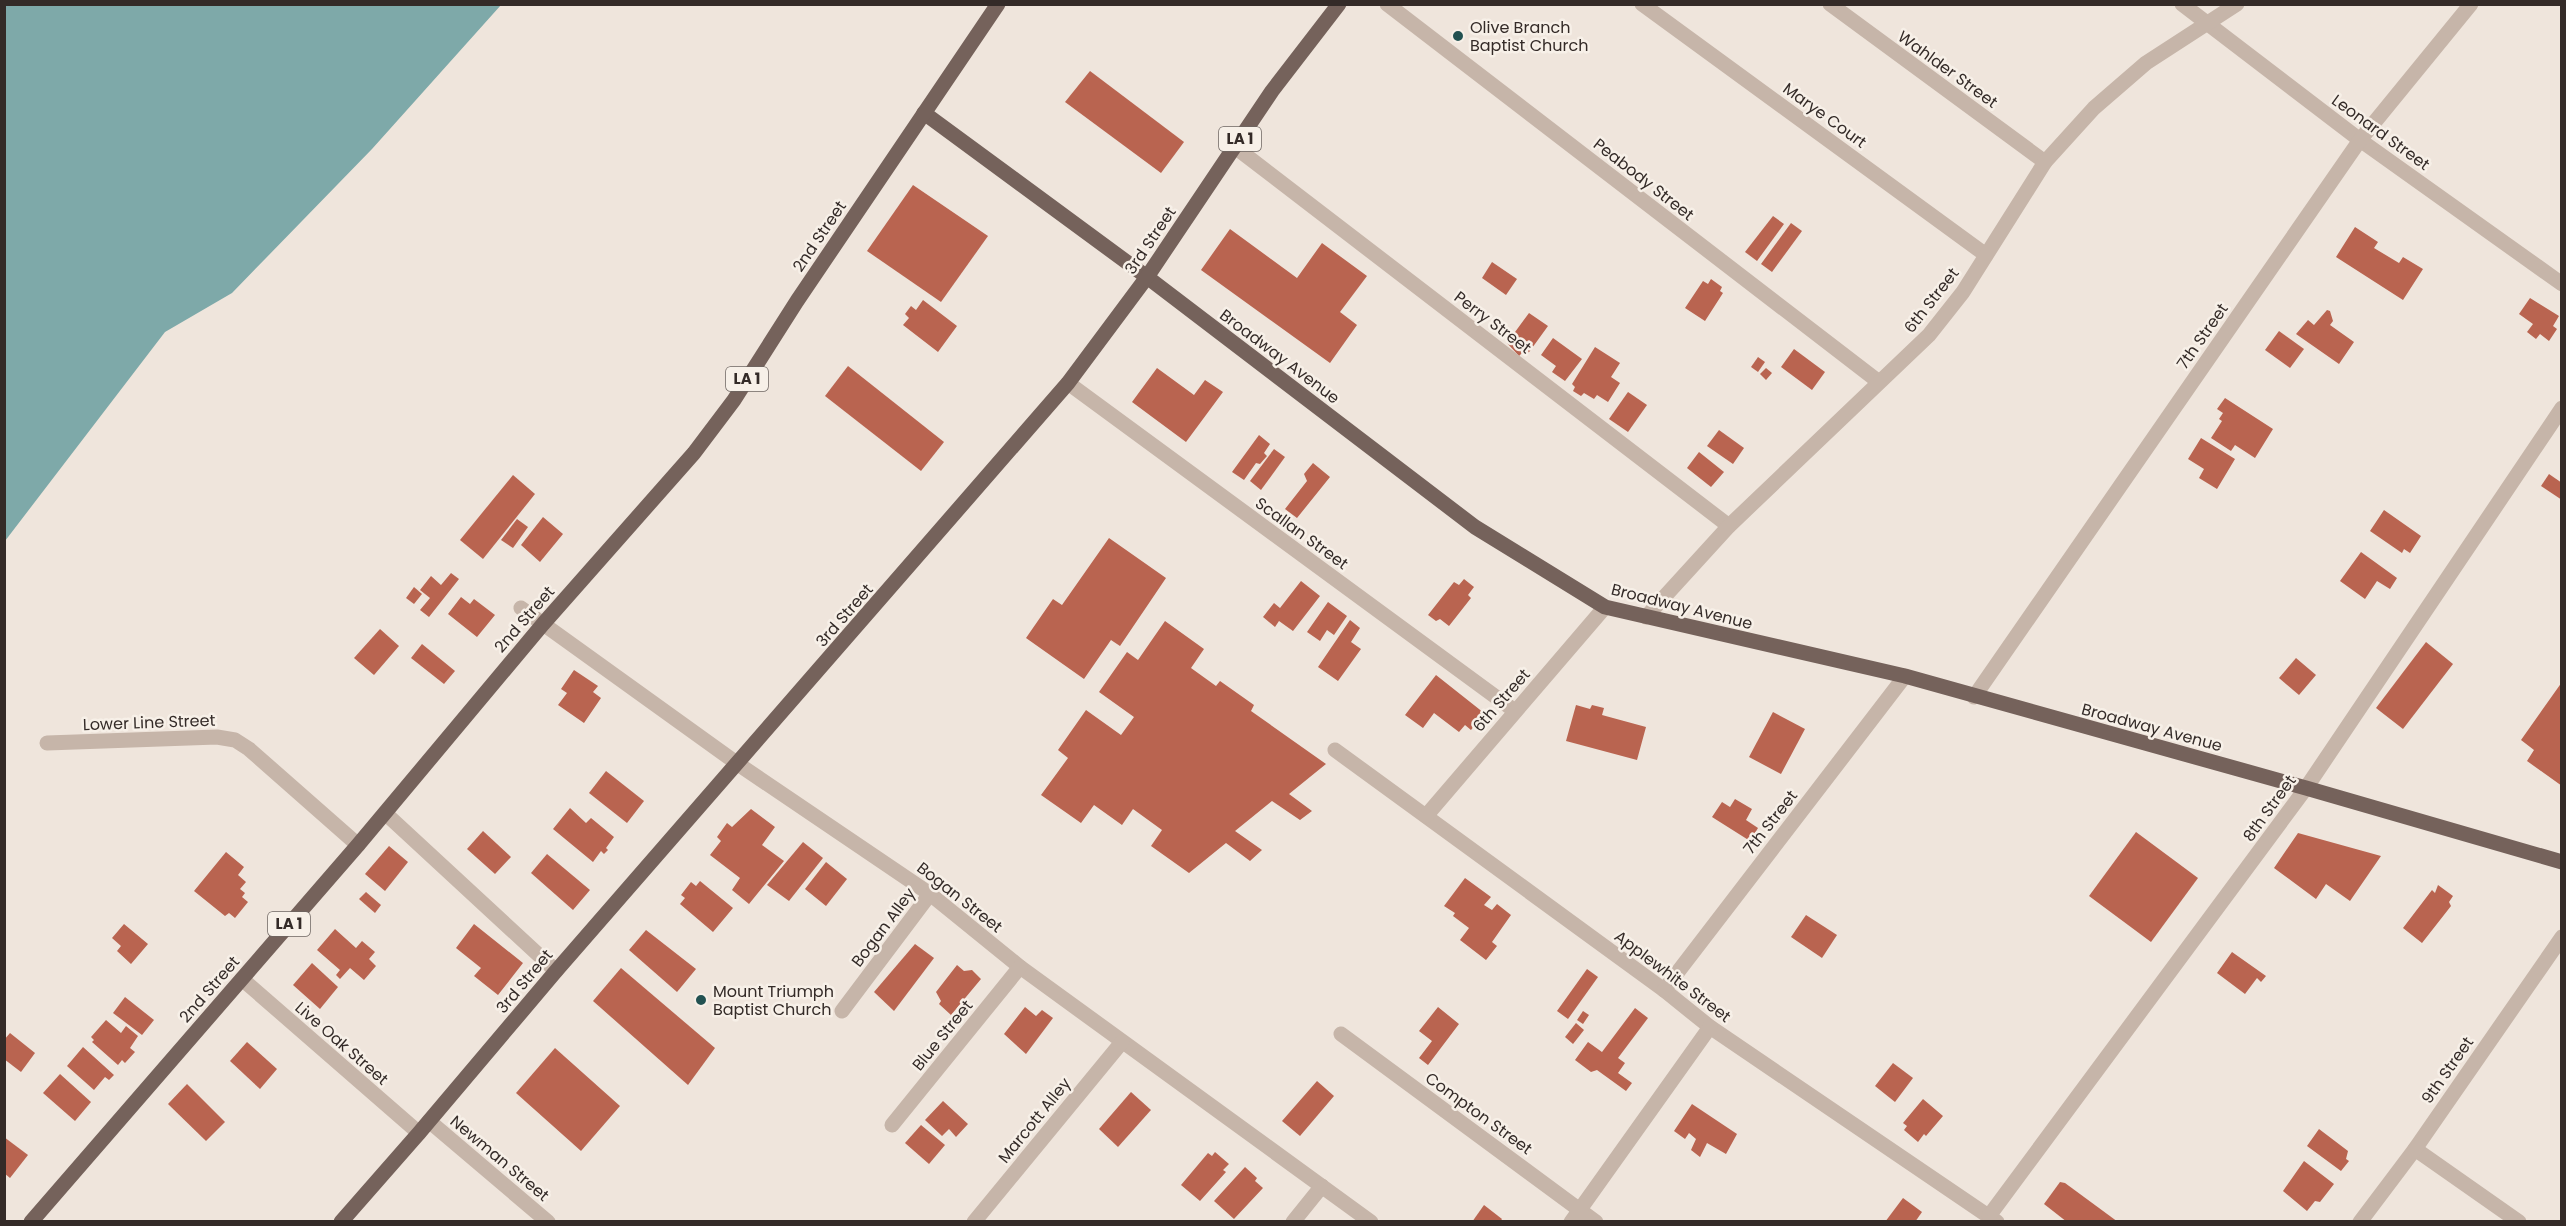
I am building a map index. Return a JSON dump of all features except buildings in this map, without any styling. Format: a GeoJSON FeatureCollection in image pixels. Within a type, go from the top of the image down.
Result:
{"type":"FeatureCollection","features":[{"type":"Feature","properties":{"kind":"main road","name":"2nd Street"},"geometry":{"type":"LineString","coordinates":[[32,1221],[385,813],[543,624],[694,453],[734,400],[797,301],[998,4]]}},
{"type":"Feature","properties":{"kind":"main road","name":"3rd Street"},"geometry":{"type":"LineString","coordinates":[[341,1221],[1068,383],[1147,277],[1272,91],[1339,4]]}},
{"type":"Feature","properties":{"kind":"main road","name":"Broadway Avenue"},"geometry":{"type":"LineString","coordinates":[[924,113],[1147,277],[1475,527],[1605,607],[1905,676],[2562,862]]}},
{"type":"Feature","properties":{"kind":"street","name":"Peabody Street"},"geometry":{"type":"LineString","coordinates":[[1387,4],[1879,382]]}},
{"type":"Feature","properties":{"kind":"street","name":"Marye Court"},"geometry":{"type":"LineString","coordinates":[[1642,4],[1986,255]]}},
{"type":"Feature","properties":{"kind":"street","name":"Wahlder Street"},"geometry":{"type":"LineString","coordinates":[[1830,4],[2045,162]]}},
{"type":"Feature","properties":{"kind":"street","name":"Leonard Street"},"geometry":{"type":"LineString","coordinates":[[2182,4],[2360,140],[2562,284]]}},
{"type":"Feature","properties":{"kind":"street","name":"6th Street"},"geometry":{"type":"LineString","coordinates":[[1646,617],[1730,526],[1929,335],[1963,292],[2045,162],[2094,108],[2146,63],[2236,4]]}},
{"type":"Feature","properties":{"kind":"street","name":"7th Street"},"geometry":{"type":"LineString","coordinates":[[1974,697],[2360,140],[2471,4]]}},
{"type":"Feature","properties":{"kind":"street","name":"Perry Street"},"geometry":{"type":"LineString","coordinates":[[1235,147],[1730,526]]}},
{"type":"Feature","properties":{"kind":"street","name":"Scallan Street"},"geometry":{"type":"LineString","coordinates":[[1068,383],[1515,711]]}},
{"type":"Feature","properties":{"kind":"street","name":"8th Street"},"geometry":{"type":"LineString","coordinates":[[1993,1219],[2306,788],[2562,408]]}},
{"type":"Feature","properties":{"kind":"street","name":"6th Street"},"geometry":{"type":"LineString","coordinates":[[1426,816],[1605,607]]}},
{"type":"Feature","properties":{"kind":"street","name":"Bogan Street"},"geometry":{"type":"LineString","coordinates":[[521,608],[738,764],[930,894],[1020,967],[1371,1221]]}},
{"type":"Feature","properties":{"kind":"street","name":"7th Street"},"geometry":{"type":"LineString","coordinates":[[1664,990],[1905,676]]}},
{"type":"Feature","properties":{"kind":"street","name":"Lower Line Street"},"geometry":{"type":"LineString","coordinates":[[47,743],[198,736],[235,740],[249,749],[357,845]]}},
{"type":"Feature","properties":{"kind":"street","name":"Applewhite Street"},"geometry":{"type":"LineString","coordinates":[[1335,750],[1664,990],[1710,1027],[1993,1219]]}},
{"type":"Feature","properties":{"kind":"street"},"geometry":{"type":"LineString","coordinates":[[385,813],[556,971]]}},
{"type":"Feature","properties":{"kind":"street","name":"Bogan Alley"},"geometry":{"type":"LineString","coordinates":[[842,1011],[930,894]]}},
{"type":"Feature","properties":{"kind":"street","name":"9th Street"},"geometry":{"type":"LineString","coordinates":[[2360,1221],[2415,1149],[2562,937]]}},
{"type":"Feature","properties":{"kind":"street","name":"Blue Street"},"geometry":{"type":"LineString","coordinates":[[892,1125],[1020,967]]}},
{"type":"Feature","properties":{"kind":"street","name":"Live Oak Street"},"geometry":{"type":"LineString","coordinates":[[242,979],[424,1127]]}},
{"type":"Feature","properties":{"kind":"street"},"geometry":{"type":"LineString","coordinates":[[1575,1216],[1710,1027]]}},
{"type":"Feature","properties":{"kind":"street","name":"Compton Street"},"geometry":{"type":"LineString","coordinates":[[1341,1034],[1575,1216],[1596,1221]]}},
{"type":"Feature","properties":{"kind":"street","name":"Marcott Alley"},"geometry":{"type":"LineString","coordinates":[[974,1221],[1122,1042]]}},
{"type":"Feature","properties":{"kind":"street","name":"Newman Street"},"geometry":{"type":"LineString","coordinates":[[424,1127],[548,1221]]}},
{"type":"Feature","properties":{"kind":"street"},"geometry":{"type":"LineString","coordinates":[[2415,1149],[2519,1221]]}},
{"type":"Feature","properties":{"kind":"street"},"geometry":{"type":"LineString","coordinates":[[1293,1221],[1322,1186]]}},
{"type":"Feature","properties":{"kind":"water"},"geometry":{"type":"Polygon","coordinates":[[[5,4],[501,5],[372,149],[232,293],[165,332],[5,541],[5,4]]]}},
{"type":"Feature","properties":{"kind":"place","name":"Olive Branch Baptist Church"},"geometry":{"type":"Point","coordinates":[1458,36]}},
{"type":"Feature","properties":{"kind":"place","name":"Mount Triumph Baptist Church"},"geometry":{"type":"Point","coordinates":[701,1000]}}]}
